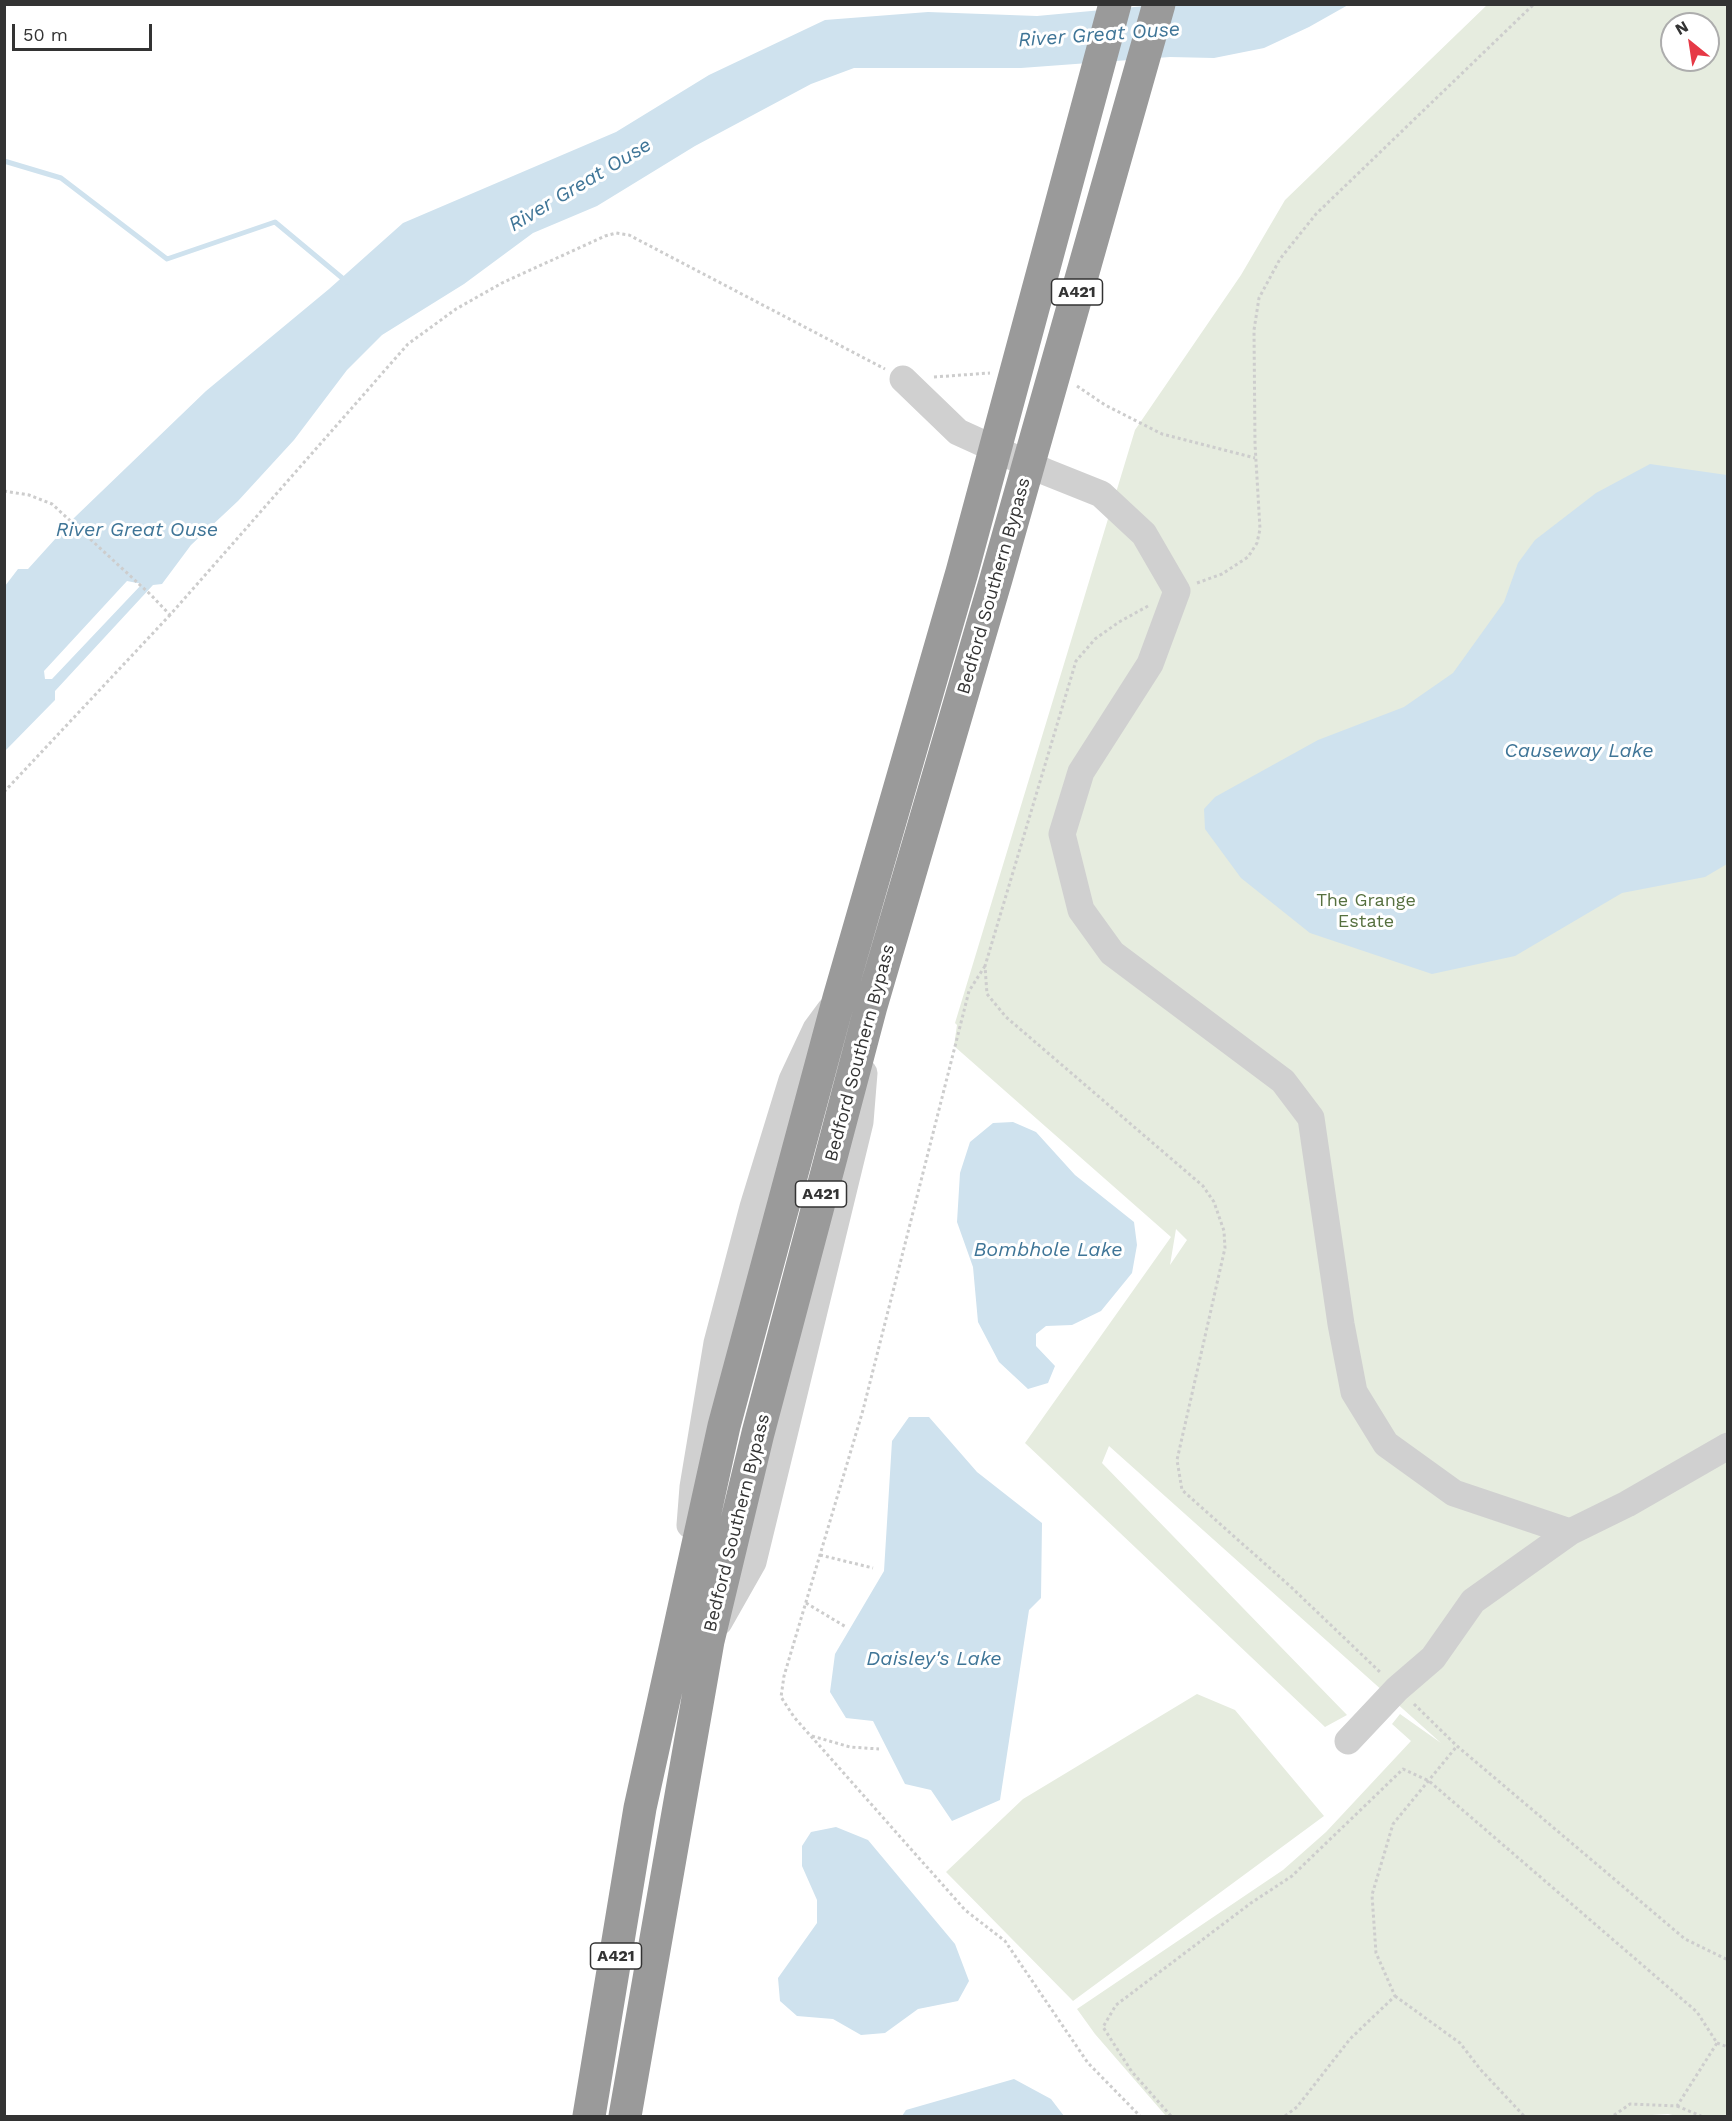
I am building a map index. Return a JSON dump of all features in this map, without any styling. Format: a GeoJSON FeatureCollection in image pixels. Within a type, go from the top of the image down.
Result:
{"type":"FeatureCollection","features":[{"type":"Feature","properties":{"kind":"highway","name":"Bedford Southern Bypass"},"geometry":{"type":"LineString","coordinates":[[590,2110],[640,1808],[724,1426],[839,998],[962,572],[1115,4]]}},
{"type":"Feature","properties":{"kind":"highway","name":"Bedford Southern Bypass"},"geometry":{"type":"LineString","coordinates":[[625,2113],[708,1641],[761,1421],[871,1006],[996,579],[1159,4]]}},
{"type":"Feature","properties":{"kind":"lane"},"geometry":{"type":"LineString","coordinates":[[903,379],[958,432],[1101,494],[1144,534],[1177,591],[1150,664],[1081,772],[1062,834],[1081,910],[1112,952],[1283,1081],[1311,1118],[1339,1312],[1354,1392],[1386,1444],[1454,1493],[1570,1532]]}},
{"type":"Feature","properties":{"kind":"lane"},"geometry":{"type":"LineString","coordinates":[[1348,1741],[1397,1689],[1433,1658],[1473,1601],[1570,1532],[1627,1504],[1728,1446]]}},
{"type":"Feature","properties":{"kind":"path"},"geometry":{"type":"LineString","coordinates":[[1140,2116],[1088,2063],[1005,1941],[965,1910],[794,1717],[781,1697],[784,1676],[863,1410],[969,991],[985,966],[1076,660],[1095,639],[1119,622],[1177,591],[1222,574],[1248,556],[1257,543],[1260,529],[1255,458],[1254,330],[1259,298],[1280,259],[1316,214],[1534,4]]}},
{"type":"Feature","properties":{"kind":"path"},"geometry":{"type":"LineString","coordinates":[[4,792],[170,615],[408,344],[456,309],[502,282],[604,236],[616,233],[629,235],[903,379],[994,373]]}},
{"type":"Feature","properties":{"kind":"path"},"geometry":{"type":"LineString","coordinates":[[1077,386],[1105,405],[1162,434],[1255,458]]}},
{"type":"Feature","properties":{"kind":"path"},"geometry":{"type":"LineString","coordinates":[[4,491],[29,495],[51,504],[69,518],[170,615]]}},
{"type":"Feature","properties":{"kind":"path"},"geometry":{"type":"LineString","coordinates":[[985,966],[987,994],[1006,1017],[1203,1186],[1221,1218],[1225,1248],[1177,1460],[1177,1473],[1182,1490],[1291,1587],[1457,1746],[1685,1939],[1728,1960]]}},
{"type":"Feature","properties":{"kind":"path"},"geometry":{"type":"LineString","coordinates":[[820,1555],[873,1568]]}},
{"type":"Feature","properties":{"kind":"path"},"geometry":{"type":"LineString","coordinates":[[806,1603],[846,1627]]}},
{"type":"Feature","properties":{"kind":"path"},"geometry":{"type":"LineString","coordinates":[[810,1736],[850,1747],[879,1749]]}},
{"type":"Feature","properties":{"kind":"path"},"geometry":{"type":"LineString","coordinates":[[1457,1746],[1393,1824],[1372,1894],[1376,1953],[1395,1996],[1460,2043],[1480,2069],[1524,2116]]}},
{"type":"Feature","properties":{"kind":"path"},"geometry":{"type":"LineString","coordinates":[[1171,2116],[1132,2072],[1103,2028],[1116,2005],[1251,1903],[1292,1876],[1403,1769],[1429,1780],[1697,2013],[1717,2043],[1728,2047]]}},
{"type":"Feature","properties":{"kind":"path"},"geometry":{"type":"LineString","coordinates":[[1285,2116],[1297,2107],[1350,2039],[1395,1996]]}},
{"type":"Feature","properties":{"kind":"path"},"geometry":{"type":"LineString","coordinates":[[1677,2106],[1717,2043]]}},
{"type":"Feature","properties":{"kind":"path"},"geometry":{"type":"LineString","coordinates":[[1613,2116],[1630,2104],[1677,2106],[1701,2116]]}},
{"type":"Feature","properties":{"kind":"green space","name":"The Grange Estate"},"geometry":{"type":"Polygon","coordinates":[[[1487,5],[1727,5],[1727,2116],[1668,2114],[1636,2116],[1166,2116],[1095,2034],[1077,2009],[1283,1870],[1326,1832],[1411,1741],[1392,1724],[1400,1714],[1441,1743],[1109,1446],[1102,1463],[1347,1715],[1325,1727],[1025,1443],[1171,1237],[954,1046],[957,1025],[955,1023],[1135,430],[1241,275],[1285,200],[1487,5]],[[1176,1229],[1170,1265],[1187,1240],[1176,1229]]]}},
{"type":"Feature","properties":{"kind":"green space"},"geometry":{"type":"Polygon","coordinates":[[[1197,1694],[1235,1710],[1324,1816],[1073,2001],[946,1872],[1023,1799],[1197,1694]]]}},
{"type":"Feature","properties":{"kind":"water","name":"River Great Ouse"},"geometry":{"type":"Polygon","coordinates":[[[1167,4],[1348,5],[1309,27],[1264,48],[1214,58],[1170,57],[1021,68],[854,68],[811,84],[695,146],[597,206],[533,233],[464,284],[382,335],[347,370],[294,440],[238,501],[191,545],[162,584],[153,585],[55,691],[55,700],[5,751],[5,586],[18,569],[28,569],[75,517],[206,391],[329,289],[403,223],[616,132],[709,75],[825,20],[928,12],[1037,16],[1167,4]],[[127,581],[44,671],[45,679],[52,679],[142,584],[127,581]]]}},
{"type":"Feature","properties":{"kind":"water","name":"Causeway Lake"},"geometry":{"type":"Polygon","coordinates":[[[1650,464],[1727,475],[1727,864],[1705,877],[1622,893],[1515,956],[1432,974],[1310,933],[1241,878],[1205,829],[1204,809],[1215,797],[1318,740],[1404,707],[1453,673],[1504,602],[1518,563],[1535,540],[1596,493],[1650,464]]]}},
{"type":"Feature","properties":{"kind":"water","name":"Bombhole Lake"},"geometry":{"type":"Polygon","coordinates":[[[1013,1122],[1036,1132],[1075,1175],[1134,1222],[1137,1245],[1132,1273],[1101,1311],[1072,1325],[1046,1326],[1036,1334],[1036,1346],[1055,1366],[1048,1383],[1028,1389],[999,1362],[978,1322],[973,1267],[957,1222],[960,1173],[970,1142],[993,1123],[1013,1122]]]}},
{"type":"Feature","properties":{"kind":"water","name":"Daisley's Lake"},"geometry":{"type":"Polygon","coordinates":[[[909,1417],[929,1417],[977,1472],[1042,1523],[1041,1598],[1029,1610],[1000,1800],[952,1821],[931,1790],[905,1784],[873,1721],[846,1718],[830,1692],[835,1654],[884,1571],[892,1441],[909,1417]]]}},
{"type":"Feature","properties":{"kind":"water"},"geometry":{"type":"Polygon","coordinates":[[[836,1827],[868,1840],[955,1944],[969,1981],[958,2001],[918,2009],[885,2033],[861,2035],[833,2019],[797,2016],[780,2001],[778,1978],[817,1923],[817,1900],[802,1866],[802,1846],[811,1832],[836,1827]]]}},
{"type":"Feature","properties":{"kind":"water"},"geometry":{"type":"Polygon","coordinates":[[[1014,2079],[1051,2099],[1064,2116],[902,2116],[906,2110],[1014,2079]]]}},
{"type":"Feature","properties":{"kind":"waterway"},"geometry":{"type":"LineString","coordinates":[[4,161],[61,178],[167,259],[275,222],[347,282]]}}]}
